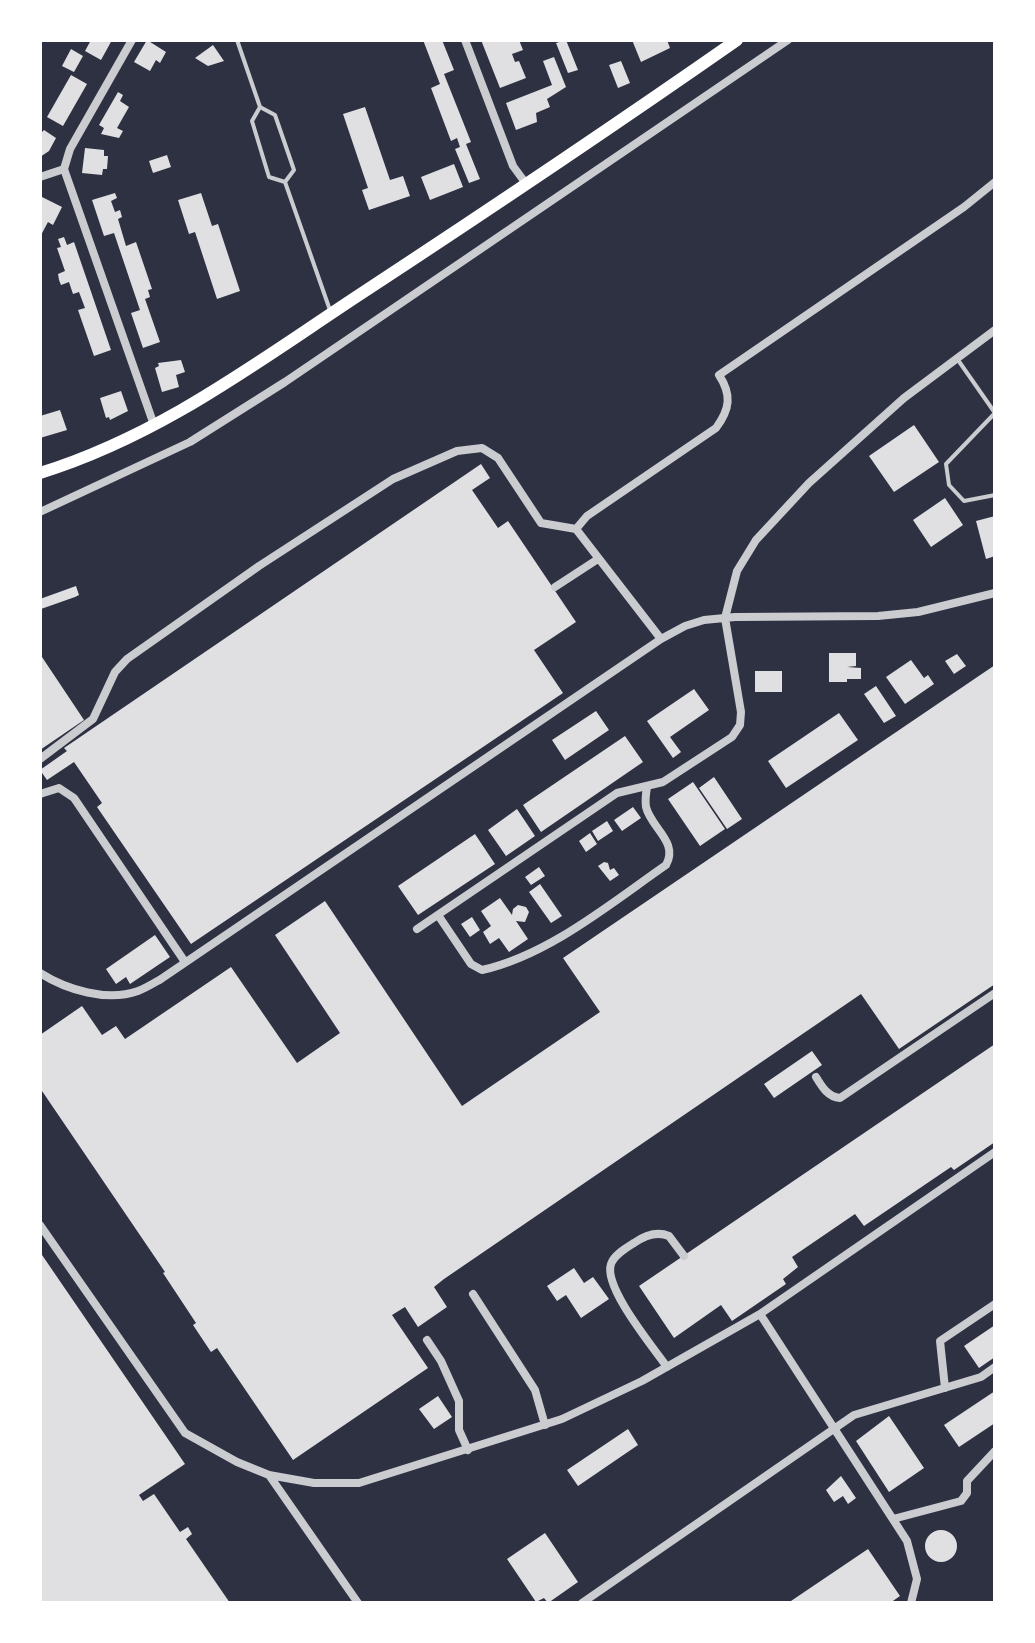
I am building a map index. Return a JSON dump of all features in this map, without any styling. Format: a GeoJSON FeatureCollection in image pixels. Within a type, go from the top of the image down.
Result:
{"type":"FeatureCollection","features":[{"type":"Feature","properties":{"kind":"main road"},"geometry":{"type":"LineString","coordinates":[[40,473],[154,425],[243,375],[737,40]]}},
{"type":"Feature","properties":{"kind":"street"},"geometry":{"type":"LineString","coordinates":[[132,40],[70,149],[64,169],[154,425]]}},
{"type":"Feature","properties":{"kind":"street"},"geometry":{"type":"LineString","coordinates":[[465,40],[513,166],[527,185]]}},
{"type":"Feature","properties":{"kind":"street"},"geometry":{"type":"LineString","coordinates":[[40,512],[190,442],[285,382],[788,40]]}},
{"type":"Feature","properties":{"kind":"street"},"geometry":{"type":"LineString","coordinates":[[40,177],[64,169]]}},
{"type":"Feature","properties":{"kind":"street"},"geometry":{"type":"LineString","coordinates":[[576,529],[587,516],[716,428],[726,415],[729,400],[726,386],[719,375],[964,207],[995,182]]}},
{"type":"Feature","properties":{"kind":"street"},"geometry":{"type":"LineString","coordinates":[[417,929],[617,793],[663,782],[732,737],[740,725],[741,712],[725,618],[737,571],[756,540],[779,513],[904,398],[995,330]]}},
{"type":"Feature","properties":{"kind":"street"},"geometry":{"type":"LineString","coordinates":[[40,759],[93,719],[115,672],[127,659],[259,566],[369,494],[393,479],[457,451],[482,448],[498,458],[541,523],[576,529],[661,639]]}},
{"type":"Feature","properties":{"kind":"street"},"geometry":{"type":"LineString","coordinates":[[555,587],[598,559]]}},
{"type":"Feature","properties":{"kind":"street"},"geometry":{"type":"LineString","coordinates":[[40,973],[74,989],[116,994],[138,991],[661,639],[685,626],[725,618],[878,616],[918,612],[995,593]]}},
{"type":"Feature","properties":{"kind":"street"},"geometry":{"type":"LineString","coordinates":[[438,915],[471,964],[482,970],[496,967],[562,937],[666,865],[671,857],[670,847],[646,808],[647,787]]}},
{"type":"Feature","properties":{"kind":"street"},"geometry":{"type":"LineString","coordinates":[[40,794],[59,788],[74,798],[185,962]]}},
{"type":"Feature","properties":{"kind":"street"},"geometry":{"type":"LineString","coordinates":[[816,1077],[825,1091],[840,1098],[995,993]]}},
{"type":"Feature","properties":{"kind":"street"},"geometry":{"type":"LineString","coordinates":[[40,1225],[185,1433],[237,1462],[269,1475],[314,1483],[359,1483],[545,1425],[629,1388],[760,1314],[995,1152]]}},
{"type":"Feature","properties":{"kind":"street"},"geometry":{"type":"LineString","coordinates":[[667,1367],[617,1294],[611,1264],[617,1255],[637,1241],[655,1234],[669,1236],[684,1256]]}},
{"type":"Feature","properties":{"kind":"street"},"geometry":{"type":"LineString","coordinates":[[473,1294],[535,1390],[545,1425]]}},
{"type":"Feature","properties":{"kind":"street"},"geometry":{"type":"LineString","coordinates":[[945,1388],[940,1341],[995,1304]]}},
{"type":"Feature","properties":{"kind":"street"},"geometry":{"type":"LineString","coordinates":[[760,1314],[907,1541],[917,1579],[911,1603]]}},
{"type":"Feature","properties":{"kind":"street"},"geometry":{"type":"LineString","coordinates":[[427,1340],[441,1361],[459,1401],[459,1430],[468,1450]]}},
{"type":"Feature","properties":{"kind":"street"},"geometry":{"type":"LineString","coordinates":[[582,1603],[854,1415],[981,1377],[995,1367]]}},
{"type":"Feature","properties":{"kind":"street"},"geometry":{"type":"LineString","coordinates":[[893,1519],[961,1501],[967,1493],[967,1481],[995,1451]]}},
{"type":"Feature","properties":{"kind":"street"},"geometry":{"type":"LineString","coordinates":[[269,1475],[358,1603]]}},
{"type":"Feature","properties":{"kind":"lane"},"geometry":{"type":"LineString","coordinates":[[237,40],[260,107],[275,115],[294,170],[285,182]]}},
{"type":"Feature","properties":{"kind":"lane"},"geometry":{"type":"LineString","coordinates":[[260,107],[252,121],[269,177],[285,182]]}},
{"type":"Feature","properties":{"kind":"lane"},"geometry":{"type":"LineString","coordinates":[[285,182],[331,313]]}},
{"type":"Feature","properties":{"kind":"lane"},"geometry":{"type":"LineString","coordinates":[[957,358],[995,413],[946,464],[949,485],[964,501],[995,495]]}},
{"type":"Feature","properties":{"kind":"building"},"geometry":{"type":"Polygon","coordinates":[[[91,40],[112,40],[101,60],[85,51],[91,40]]]}},
{"type":"Feature","properties":{"kind":"building"},"geometry":{"type":"Polygon","coordinates":[[[147,40],[166,52],[160,63],[156,60],[150,71],[134,62],[147,40]]]}},
{"type":"Feature","properties":{"kind":"building"},"geometry":{"type":"Polygon","coordinates":[[[423,40],[442,40],[454,70],[444,74],[471,142],[466,144],[480,179],[469,183],[455,149],[460,147],[457,138],[451,141],[431,88],[440,84],[423,40]]]}},
{"type":"Feature","properties":{"kind":"building"},"geometry":{"type":"Polygon","coordinates":[[[481,40],[519,40],[523,50],[512,54],[515,62],[519,61],[526,78],[500,88],[481,40]]]}},
{"type":"Feature","properties":{"kind":"building"},"geometry":{"type":"Polygon","coordinates":[[[566,40],[578,70],[568,73],[556,43],[566,40]]]}},
{"type":"Feature","properties":{"kind":"building"},"geometry":{"type":"Polygon","coordinates":[[[632,40],[667,40],[670,48],[641,62],[632,40]]]}},
{"type":"Feature","properties":{"kind":"building"},"geometry":{"type":"Polygon","coordinates":[[[213,45],[224,61],[208,66],[195,58],[213,45]]]}},
{"type":"Feature","properties":{"kind":"building"},"geometry":{"type":"Polygon","coordinates":[[[71,49],[83,56],[74,72],[62,66],[71,49]]]}},
{"type":"Feature","properties":{"kind":"building"},"geometry":{"type":"Polygon","coordinates":[[[554,57],[566,87],[547,99],[550,107],[536,113],[537,122],[516,130],[506,103],[552,85],[543,61],[554,57]]]}},
{"type":"Feature","properties":{"kind":"building"},"geometry":{"type":"Polygon","coordinates":[[[621,61],[630,83],[618,88],[609,65],[621,61]]]}},
{"type":"Feature","properties":{"kind":"building"},"geometry":{"type":"Polygon","coordinates":[[[71,75],[87,84],[63,126],[47,117],[71,75]]]}},
{"type":"Feature","properties":{"kind":"building"},"geometry":{"type":"Polygon","coordinates":[[[118,92],[123,95],[120,101],[129,107],[117,128],[123,131],[119,138],[101,134],[104,128],[99,125],[118,92]]]}},
{"type":"Feature","properties":{"kind":"building"},"geometry":{"type":"Polygon","coordinates":[[[365,107],[390,180],[403,176],[410,196],[369,210],[362,190],[368,188],[343,114],[365,107]]]}},
{"type":"Feature","properties":{"kind":"building"},"geometry":{"type":"Polygon","coordinates":[[[44,130],[56,138],[49,151],[40,157],[40,134],[44,130]]]}},
{"type":"Feature","properties":{"kind":"building"},"geometry":{"type":"Polygon","coordinates":[[[85,148],[104,150],[104,156],[108,156],[107,169],[103,169],[102,175],[82,173],[85,148]]]}},
{"type":"Feature","properties":{"kind":"building"},"geometry":{"type":"Polygon","coordinates":[[[167,155],[171,167],[153,173],[149,161],[167,155]]]}},
{"type":"Feature","properties":{"kind":"building"},"geometry":{"type":"Polygon","coordinates":[[[454,164],[463,187],[430,200],[421,177],[454,164]]]}},
{"type":"Feature","properties":{"kind":"building"},"geometry":{"type":"Polygon","coordinates":[[[115,193],[117,198],[111,201],[115,212],[120,210],[122,217],[118,219],[126,246],[136,242],[152,289],[148,290],[150,297],[145,299],[160,342],[143,348],[131,313],[140,310],[114,233],[104,236],[92,200],[115,193]]]}},
{"type":"Feature","properties":{"kind":"building"},"geometry":{"type":"Polygon","coordinates":[[[201,193],[212,226],[218,224],[240,291],[217,299],[195,232],[189,234],[178,200],[201,193]]]}},
{"type":"Feature","properties":{"kind":"building"},"geometry":{"type":"Polygon","coordinates":[[[40,196],[62,207],[53,225],[48,222],[40,237],[40,196]]]}},
{"type":"Feature","properties":{"kind":"building"},"geometry":{"type":"Polygon","coordinates":[[[64,237],[67,245],[74,242],[111,350],[94,356],[78,310],[85,308],[79,292],[73,294],[69,282],[61,285],[59,280],[58,274],[65,271],[57,248],[61,247],[58,239],[64,237]]]}},
{"type":"Feature","properties":{"kind":"building"},"geometry":{"type":"Polygon","coordinates":[[[181,360],[185,372],[176,375],[179,387],[162,392],[155,368],[159,366],[158,363],[181,360]]]}},
{"type":"Feature","properties":{"kind":"building"},"geometry":{"type":"Polygon","coordinates":[[[121,391],[128,411],[110,420],[106,418],[100,398],[121,391]]]}},
{"type":"Feature","properties":{"kind":"building"},"geometry":{"type":"Polygon","coordinates":[[[60,410],[67,430],[40,438],[40,416],[60,410]]]}},
{"type":"Feature","properties":{"kind":"building"},"geometry":{"type":"Polygon","coordinates":[[[914,425],[939,462],[894,492],[869,456],[914,425]]]}},
{"type":"Feature","properties":{"kind":"building"},"geometry":{"type":"Polygon","coordinates":[[[481,464],[490,478],[472,490],[498,528],[508,521],[576,622],[534,650],[563,693],[191,944],[97,807],[102,803],[74,762],[47,780],[40,770],[67,751],[64,748],[481,464]]]}},
{"type":"Feature","properties":{"kind":"building"},"geometry":{"type":"Polygon","coordinates":[[[945,498],[963,525],[931,547],[913,520],[945,498]]]}},
{"type":"Feature","properties":{"kind":"building"},"geometry":{"type":"Polygon","coordinates":[[[995,516],[995,556],[986,559],[976,521],[995,516]]]}},
{"type":"Feature","properties":{"kind":"building"},"geometry":{"type":"Polygon","coordinates":[[[76,586],[79,595],[41,609],[40,599],[76,586]]]}},
{"type":"Feature","properties":{"kind":"building"},"geometry":{"type":"Polygon","coordinates":[[[829,653],[856,653],[856,666],[847,667],[861,668],[861,679],[829,682],[829,653]]]}},
{"type":"Feature","properties":{"kind":"building"},"geometry":{"type":"Polygon","coordinates":[[[40,654],[84,720],[40,750],[40,654]]]}},
{"type":"Feature","properties":{"kind":"building"},"geometry":{"type":"Polygon","coordinates":[[[957,654],[966,666],[954,674],[945,661],[957,654]]]}},
{"type":"Feature","properties":{"kind":"building"},"geometry":{"type":"Polygon","coordinates":[[[911,660],[924,678],[928,675],[934,684],[905,704],[886,677],[911,660]]]}},
{"type":"Feature","properties":{"kind":"building"},"geometry":{"type":"Polygon","coordinates":[[[995,665],[995,984],[899,1049],[861,994],[444,1279],[434,1287],[447,1307],[418,1327],[405,1307],[392,1315],[428,1368],[293,1460],[217,1348],[211,1352],[165,1272],[40,1088],[40,1035],[82,1006],[102,1035],[116,1026],[125,1039],[231,967],[297,1063],[340,1033],[275,935],[325,901],[462,1106],[600,1012],[563,958],[995,665]]]}},
{"type":"Feature","properties":{"kind":"building"},"geometry":{"type":"Polygon","coordinates":[[[755,671],[782,671],[782,692],[755,692],[755,671]]]}},
{"type":"Feature","properties":{"kind":"building"},"geometry":{"type":"Polygon","coordinates":[[[876,686],[896,716],[884,723],[864,694],[876,686]]]}},
{"type":"Feature","properties":{"kind":"building"},"geometry":{"type":"Polygon","coordinates":[[[694,689],[709,710],[670,737],[681,752],[673,758],[647,721],[694,689]]]}},
{"type":"Feature","properties":{"kind":"building"},"geometry":{"type":"Polygon","coordinates":[[[596,711],[609,730],[565,760],[552,740],[596,711]]]}},
{"type":"Feature","properties":{"kind":"building"},"geometry":{"type":"Polygon","coordinates":[[[839,713],[858,740],[786,788],[768,761],[839,713]]]}},
{"type":"Feature","properties":{"kind":"building"},"geometry":{"type":"Polygon","coordinates":[[[625,736],[643,762],[541,832],[523,805],[625,736]]]}},
{"type":"Feature","properties":{"kind":"building"},"geometry":{"type":"Polygon","coordinates":[[[714,777],[742,819],[727,829],[699,788],[714,777]]]}},
{"type":"Feature","properties":{"kind":"building"},"geometry":{"type":"Polygon","coordinates":[[[693,782],[725,829],[700,846],[668,799],[693,782]]]}},
{"type":"Feature","properties":{"kind":"building"},"geometry":{"type":"Polygon","coordinates":[[[633,807],[641,818],[622,831],[614,820],[633,807]]]}},
{"type":"Feature","properties":{"kind":"building"},"geometry":{"type":"Polygon","coordinates":[[[517,809],[535,836],[506,856],[488,830],[517,809]]]}},
{"type":"Feature","properties":{"kind":"building"},"geometry":{"type":"Polygon","coordinates":[[[607,821],[613,831],[598,841],[592,831],[607,821]]]}},
{"type":"Feature","properties":{"kind":"building"},"geometry":{"type":"Polygon","coordinates":[[[590,833],[597,844],[586,852],[579,841],[590,833]]]}},
{"type":"Feature","properties":{"kind":"building"},"geometry":{"type":"Polygon","coordinates":[[[475,834],[495,864],[418,915],[398,886],[475,834]]]}},
{"type":"Feature","properties":{"kind":"building"},"geometry":{"type":"Polygon","coordinates":[[[604,862],[619,875],[610,881],[598,866],[604,862]]]}},
{"type":"Feature","properties":{"kind":"building"},"geometry":{"type":"Polygon","coordinates":[[[539,867],[545,876],[531,885],[525,877],[539,867]]]}},
{"type":"Feature","properties":{"kind":"building"},"geometry":{"type":"Polygon","coordinates":[[[540,884],[562,916],[551,923],[529,892],[540,884]]]}},
{"type":"Feature","properties":{"kind":"building"},"geometry":{"type":"Polygon","coordinates":[[[500,898],[512,915],[518,905],[526,907],[529,912],[525,922],[516,921],[528,939],[509,952],[499,938],[490,944],[483,932],[491,926],[481,911],[500,898]]]}},
{"type":"Feature","properties":{"kind":"building"},"geometry":{"type":"Polygon","coordinates":[[[472,917],[480,930],[470,937],[461,924],[472,917]]]}},
{"type":"Feature","properties":{"kind":"building"},"geometry":{"type":"Polygon","coordinates":[[[155,935],[170,957],[130,984],[126,977],[116,984],[106,969],[155,935]]]}},
{"type":"Feature","properties":{"kind":"building"},"geometry":{"type":"Polygon","coordinates":[[[995,1044],[995,1142],[954,1170],[951,1167],[864,1226],[855,1214],[792,1257],[798,1267],[783,1279],[786,1284],[732,1321],[721,1305],[674,1338],[639,1286],[995,1044]]]}},
{"type":"Feature","properties":{"kind":"building"},"geometry":{"type":"Polygon","coordinates":[[[812,1051],[822,1065],[774,1098],[764,1084],[812,1051]]]}},
{"type":"Feature","properties":{"kind":"building"},"geometry":{"type":"Polygon","coordinates":[[[40,1252],[185,1464],[139,1495],[143,1501],[154,1494],[180,1532],[188,1527],[192,1534],[186,1539],[230,1603],[40,1603],[40,1252]]]}},
{"type":"Feature","properties":{"kind":"building"},"geometry":{"type":"Polygon","coordinates":[[[574,1268],[584,1283],[593,1277],[609,1299],[581,1318],[566,1295],[557,1301],[547,1286],[574,1268]]]}},
{"type":"Feature","properties":{"kind":"building"},"geometry":{"type":"Polygon","coordinates":[[[995,1325],[995,1357],[979,1368],[964,1346],[995,1325]]]}},
{"type":"Feature","properties":{"kind":"building"},"geometry":{"type":"Polygon","coordinates":[[[995,1391],[995,1423],[959,1447],[944,1425],[995,1391]]]}},
{"type":"Feature","properties":{"kind":"building"},"geometry":{"type":"Polygon","coordinates":[[[438,1396],[452,1417],[434,1429],[419,1409],[438,1396]]]}},
{"type":"Feature","properties":{"kind":"building"},"geometry":{"type":"Polygon","coordinates":[[[889,1416],[924,1468],[889,1492],[856,1441],[889,1416]]]}},
{"type":"Feature","properties":{"kind":"building"},"geometry":{"type":"Polygon","coordinates":[[[628,1429],[638,1445],[578,1486],[567,1470],[628,1429]]]}},
{"type":"Feature","properties":{"kind":"building"},"geometry":{"type":"Polygon","coordinates":[[[841,1476],[856,1498],[848,1504],[843,1496],[834,1502],[826,1490],[841,1476]]]}},
{"type":"Feature","properties":{"kind":"building"},"geometry":{"type":"Polygon","coordinates":[[[941,1530],[952,1535],[957,1546],[952,1557],[941,1562],[930,1557],[925,1546],[930,1535],[941,1530]]]}},
{"type":"Feature","properties":{"kind":"building"},"geometry":{"type":"Polygon","coordinates":[[[545,1533],[578,1582],[548,1603],[544,1598],[536,1602],[507,1559],[545,1533]]]}},
{"type":"Feature","properties":{"kind":"building"},"geometry":{"type":"Polygon","coordinates":[[[868,1549],[900,1596],[890,1603],[788,1603],[868,1549]]]}}]}
